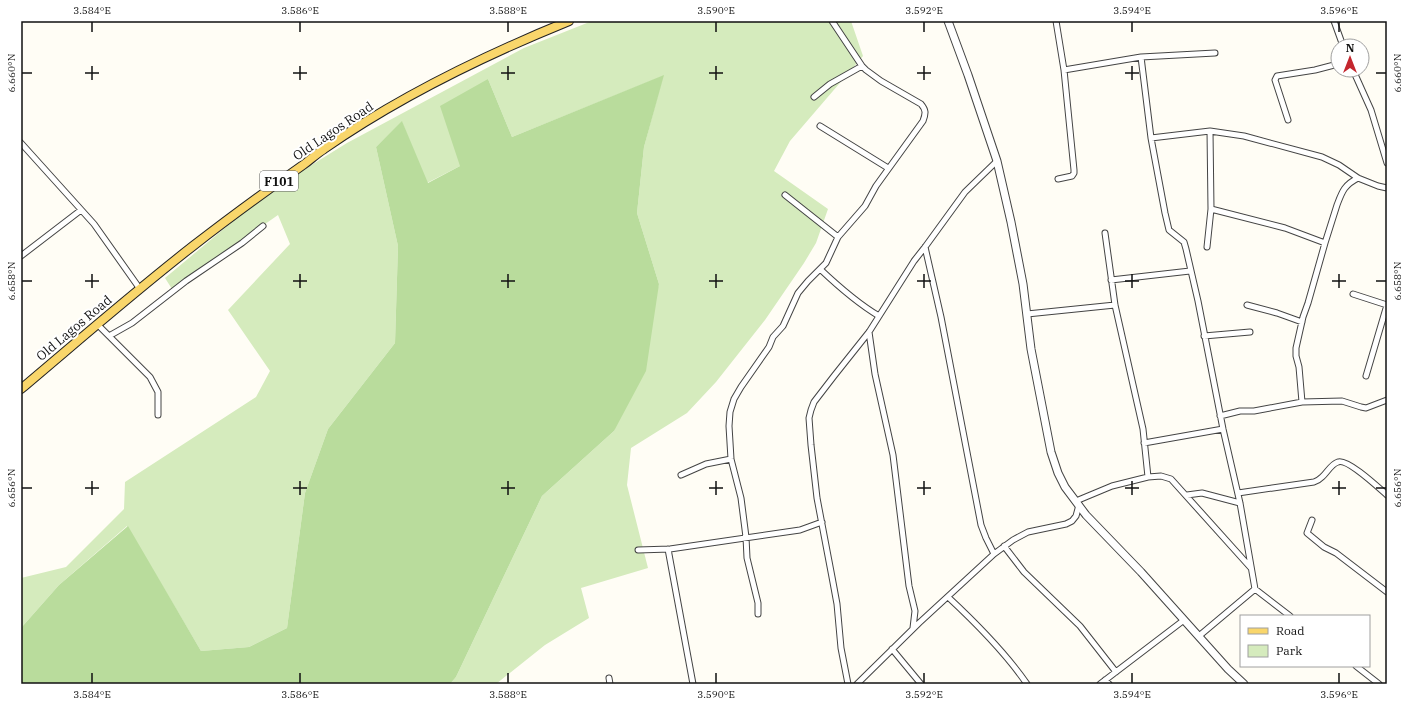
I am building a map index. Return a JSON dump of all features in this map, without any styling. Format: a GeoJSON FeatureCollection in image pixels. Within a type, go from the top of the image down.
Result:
{"type":"FeatureCollection","features":[{"type":"Feature","properties":{"kind":"main road","name":"Old Lagos Road"},"geometry":{"type":"LineString","coordinates":[[21,389],[97,324],[192,247],[266,190],[323,149],[432,83],[509,46],[569,21]]}},
{"type":"Feature","properties":{"kind":"street"},"geometry":{"type":"LineString","coordinates":[[758,614],[758,603],[747,558],[741,498],[731,459],[729,426],[730,412],[734,399],[769,347],[773,337],[783,326],[798,293],[830,257],[838,237],[865,206],[876,186],[922,121],[926,113],[921,104],[881,81],[862,66],[832,21]]}},
{"type":"Feature","properties":{"kind":"street"},"geometry":{"type":"LineString","coordinates":[[948,21],[997,161],[1023,284],[1031,349],[1051,452],[1065,487],[1086,515],[1141,572],[1228,669],[1244,684]]}},
{"type":"Feature","properties":{"kind":"street"},"geometry":{"type":"LineString","coordinates":[[1056,21],[1064,70],[1074,173],[1072,176],[1058,179]]}},
{"type":"Feature","properties":{"kind":"street"},"geometry":{"type":"LineString","coordinates":[[1334,21],[1340,38]]}},
{"type":"Feature","properties":{"kind":"street"},"geometry":{"type":"LineString","coordinates":[[1064,70],[1141,57],[1215,53]]}},
{"type":"Feature","properties":{"kind":"street"},"geometry":{"type":"LineString","coordinates":[[1141,57],[1151,138],[1165,213],[1169,230],[1184,242],[1220,416],[1238,493],[1255,589],[1289,615]]}},
{"type":"Feature","properties":{"kind":"street"},"geometry":{"type":"LineString","coordinates":[[814,97],[830,84],[862,66]]}},
{"type":"Feature","properties":{"kind":"street"},"geometry":{"type":"LineString","coordinates":[[1288,120],[1275,80],[1277,76],[1330,66]]}},
{"type":"Feature","properties":{"kind":"street"},"geometry":{"type":"LineString","coordinates":[[1357,78],[1371,110],[1387,163]]}},
{"type":"Feature","properties":{"kind":"street"},"geometry":{"type":"LineString","coordinates":[[820,126],[888,168]]}},
{"type":"Feature","properties":{"kind":"street"},"geometry":{"type":"LineString","coordinates":[[1151,138],[1210,131],[1244,136],[1322,157],[1340,165],[1358,178],[1387,188]]}},
{"type":"Feature","properties":{"kind":"street"},"geometry":{"type":"LineString","coordinates":[[1207,247],[1211,209],[1210,131]]}},
{"type":"Feature","properties":{"kind":"street"},"geometry":{"type":"LineString","coordinates":[[21,143],[100,231],[140,289]]}},
{"type":"Feature","properties":{"kind":"street"},"geometry":{"type":"LineString","coordinates":[[848,684],[840,642],[837,604],[817,498],[809,418],[811,410],[814,402],[869,332],[924,247],[965,192],[997,161]]}},
{"type":"Feature","properties":{"kind":"street"},"geometry":{"type":"LineString","coordinates":[[1302,402],[1296,348],[1302,322],[1324,243],[1342,192],[1348,183],[1358,178]]}},
{"type":"Feature","properties":{"kind":"street"},"geometry":{"type":"LineString","coordinates":[[786,195],[838,237]]}},
{"type":"Feature","properties":{"kind":"street"},"geometry":{"type":"LineString","coordinates":[[1211,209],[1285,228],[1324,243]]}},
{"type":"Feature","properties":{"kind":"street"},"geometry":{"type":"LineString","coordinates":[[21,256],[81,210]]}},
{"type":"Feature","properties":{"kind":"street"},"geometry":{"type":"LineString","coordinates":[[109,336],[132,323],[186,281],[242,243],[263,226]]}},
{"type":"Feature","properties":{"kind":"street"},"geometry":{"type":"LineString","coordinates":[[1105,233],[1115,305],[1143,429],[1148,477]]}},
{"type":"Feature","properties":{"kind":"street"},"geometry":{"type":"LineString","coordinates":[[924,247],[941,317],[981,525],[994,554]]}},
{"type":"Feature","properties":{"kind":"street"},"geometry":{"type":"LineString","coordinates":[[820,269],[842,291],[879,316]]}},
{"type":"Feature","properties":{"kind":"street"},"geometry":{"type":"LineString","coordinates":[[1111,280],[1190,271]]}},
{"type":"Feature","properties":{"kind":"street"},"geometry":{"type":"LineString","coordinates":[[1353,294],[1387,305],[1366,376]]}},
{"type":"Feature","properties":{"kind":"street"},"geometry":{"type":"LineString","coordinates":[[1027,314],[1115,305]]}},
{"type":"Feature","properties":{"kind":"street"},"geometry":{"type":"LineString","coordinates":[[1247,305],[1277,313],[1302,322]]}},
{"type":"Feature","properties":{"kind":"street"},"geometry":{"type":"LineString","coordinates":[[97,324],[136,361],[150,377],[158,392],[158,415]]}},
{"type":"Feature","properties":{"kind":"street"},"geometry":{"type":"LineString","coordinates":[[869,332],[871,351],[893,455],[909,586],[915,610],[914,628]]}},
{"type":"Feature","properties":{"kind":"street"},"geometry":{"type":"LineString","coordinates":[[1204,336],[1250,332]]}},
{"type":"Feature","properties":{"kind":"street"},"geometry":{"type":"LineString","coordinates":[[860,344],[871,351]]}},
{"type":"Feature","properties":{"kind":"street"},"geometry":{"type":"LineString","coordinates":[[1220,416],[1240,411],[1302,402],[1342,401],[1366,408],[1387,400]]}},
{"type":"Feature","properties":{"kind":"street"},"geometry":{"type":"LineString","coordinates":[[1144,443],[1223,429]]}},
{"type":"Feature","properties":{"kind":"street"},"geometry":{"type":"LineString","coordinates":[[680,475],[706,464],[731,459]]}},
{"type":"Feature","properties":{"kind":"street"},"geometry":{"type":"LineString","coordinates":[[1238,493],[1314,482],[1322,478],[1331,467],[1338,462],[1343,461],[1387,495]]}},
{"type":"Feature","properties":{"kind":"street"},"geometry":{"type":"LineString","coordinates":[[1077,503],[1112,486],[1148,477],[1161,476],[1171,479],[1187,495],[1251,568]]}},
{"type":"Feature","properties":{"kind":"street"},"geometry":{"type":"LineString","coordinates":[[1187,495],[1202,493],[1240,503]]}},
{"type":"Feature","properties":{"kind":"street"},"geometry":{"type":"LineString","coordinates":[[857,684],[925,617],[994,554],[1013,540],[1028,532],[1066,524],[1072,521],[1076,516],[1077,503]]}},
{"type":"Feature","properties":{"kind":"street"},"geometry":{"type":"LineString","coordinates":[[1312,520],[1306,533],[1324,547],[1336,553],[1387,592]]}},
{"type":"Feature","properties":{"kind":"street"},"geometry":{"type":"LineString","coordinates":[[638,550],[668,549],[800,530],[822,522]]}},
{"type":"Feature","properties":{"kind":"street"},"geometry":{"type":"LineString","coordinates":[[1004,546],[1024,572],[1080,626],[1116,672]]}},
{"type":"Feature","properties":{"kind":"street"},"geometry":{"type":"LineString","coordinates":[[668,549],[693,684]]}},
{"type":"Feature","properties":{"kind":"street"},"geometry":{"type":"LineString","coordinates":[[1199,636],[1255,589]]}},
{"type":"Feature","properties":{"kind":"street"},"geometry":{"type":"LineString","coordinates":[[948,597],[975,622],[1019,672],[1027,684]]}},
{"type":"Feature","properties":{"kind":"street"},"geometry":{"type":"LineString","coordinates":[[915,610],[925,617]]}},
{"type":"Feature","properties":{"kind":"street"},"geometry":{"type":"LineString","coordinates":[[1100,684],[1184,620]]}},
{"type":"Feature","properties":{"kind":"street"},"geometry":{"type":"LineString","coordinates":[[892,650],[921,684]]}},
{"type":"Feature","properties":{"kind":"street"},"geometry":{"type":"LineString","coordinates":[[1357,667],[1379,684]]}},
{"type":"Feature","properties":{"kind":"street"},"geometry":{"type":"LineString","coordinates":[[1105,680],[1109,684]]}},
{"type":"Feature","properties":{"kind":"green space"},"geometry":{"type":"Polygon","coordinates":[[[592,21],[851,21],[863,56],[790,141],[774,171],[828,209],[816,243],[765,320],[716,382],[687,413],[631,448],[627,485],[648,568],[581,588],[589,618],[545,645],[496,684],[450,684],[456,677],[542,496],[614,431],[659,284],[637,213],[644,147],[663,76],[512,137],[488,79],[460,166],[427,183],[402,122],[376,147],[398,246],[395,343],[328,429],[305,493],[287,628],[249,647],[201,651],[127,526],[59,585],[21,628],[21,578],[66,567],[124,509],[125,482],[256,397],[270,371],[228,310],[290,244],[278,215],[172,289],[165,278],[268,192],[347,143],[524,48],[592,21]]]}},
{"type":"Feature","properties":{"kind":"green space"},"geometry":{"type":"Polygon","coordinates":[[[664,75],[644,147],[637,213],[659,284],[646,371],[614,431],[542,496],[456,677],[450,684],[21,684],[21,628],[59,585],[128,526],[201,651],[249,647],[287,628],[305,493],[328,429],[395,343],[398,246],[376,147],[402,121],[428,183],[460,166],[440,106],[488,79],[512,137],[664,75]]]}}]}
